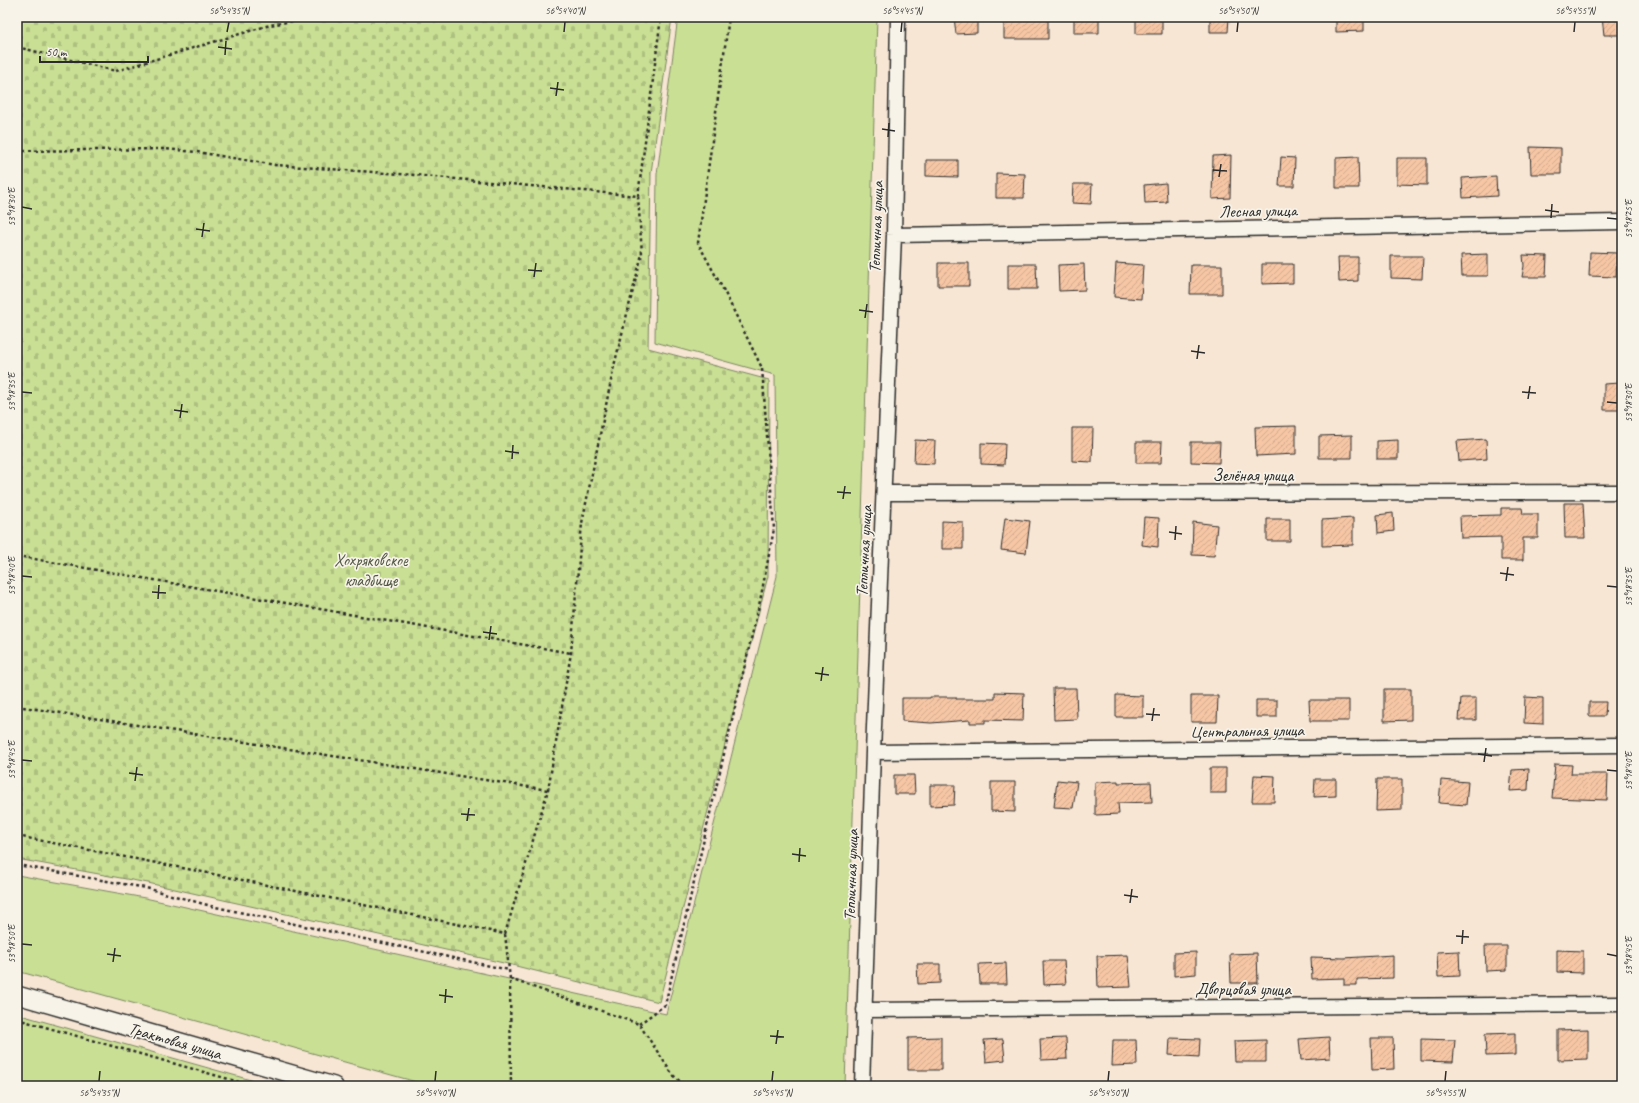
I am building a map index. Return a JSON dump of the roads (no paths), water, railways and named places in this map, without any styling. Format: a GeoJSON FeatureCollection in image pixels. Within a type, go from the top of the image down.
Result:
{"type":"FeatureCollection","features":[{"type":"Feature","properties":{"kind":"street","name":"Тепличная улица"},"geometry":{"type":"LineString","coordinates":[[862,1086],[873,752],[894,235],[898,17]]}},
{"type":"Feature","properties":{"kind":"street","name":"Лесная улица"},"geometry":{"type":"LineString","coordinates":[[894,235],[1622,222]]}},
{"type":"Feature","properties":{"kind":"street","name":"Зелёная улица"},"geometry":{"type":"LineString","coordinates":[[884,493],[1622,492]]}},
{"type":"Feature","properties":{"kind":"street","name":"Центральная улица"},"geometry":{"type":"LineString","coordinates":[[873,752],[1622,745]]}},
{"type":"Feature","properties":{"kind":"street","name":"Трактовая улица"},"geometry":{"type":"LineString","coordinates":[[17,996],[334,1086]]}},
{"type":"Feature","properties":{"kind":"street","name":"Дворцовая улица"},"geometry":{"type":"LineString","coordinates":[[864,1010],[1622,1004]]}},
{"type":"Feature","properties":{"kind":"park label","name":"Хохряковское кладбище"},"geometry":{"type":"Point","coordinates":[371,570]}}]}
